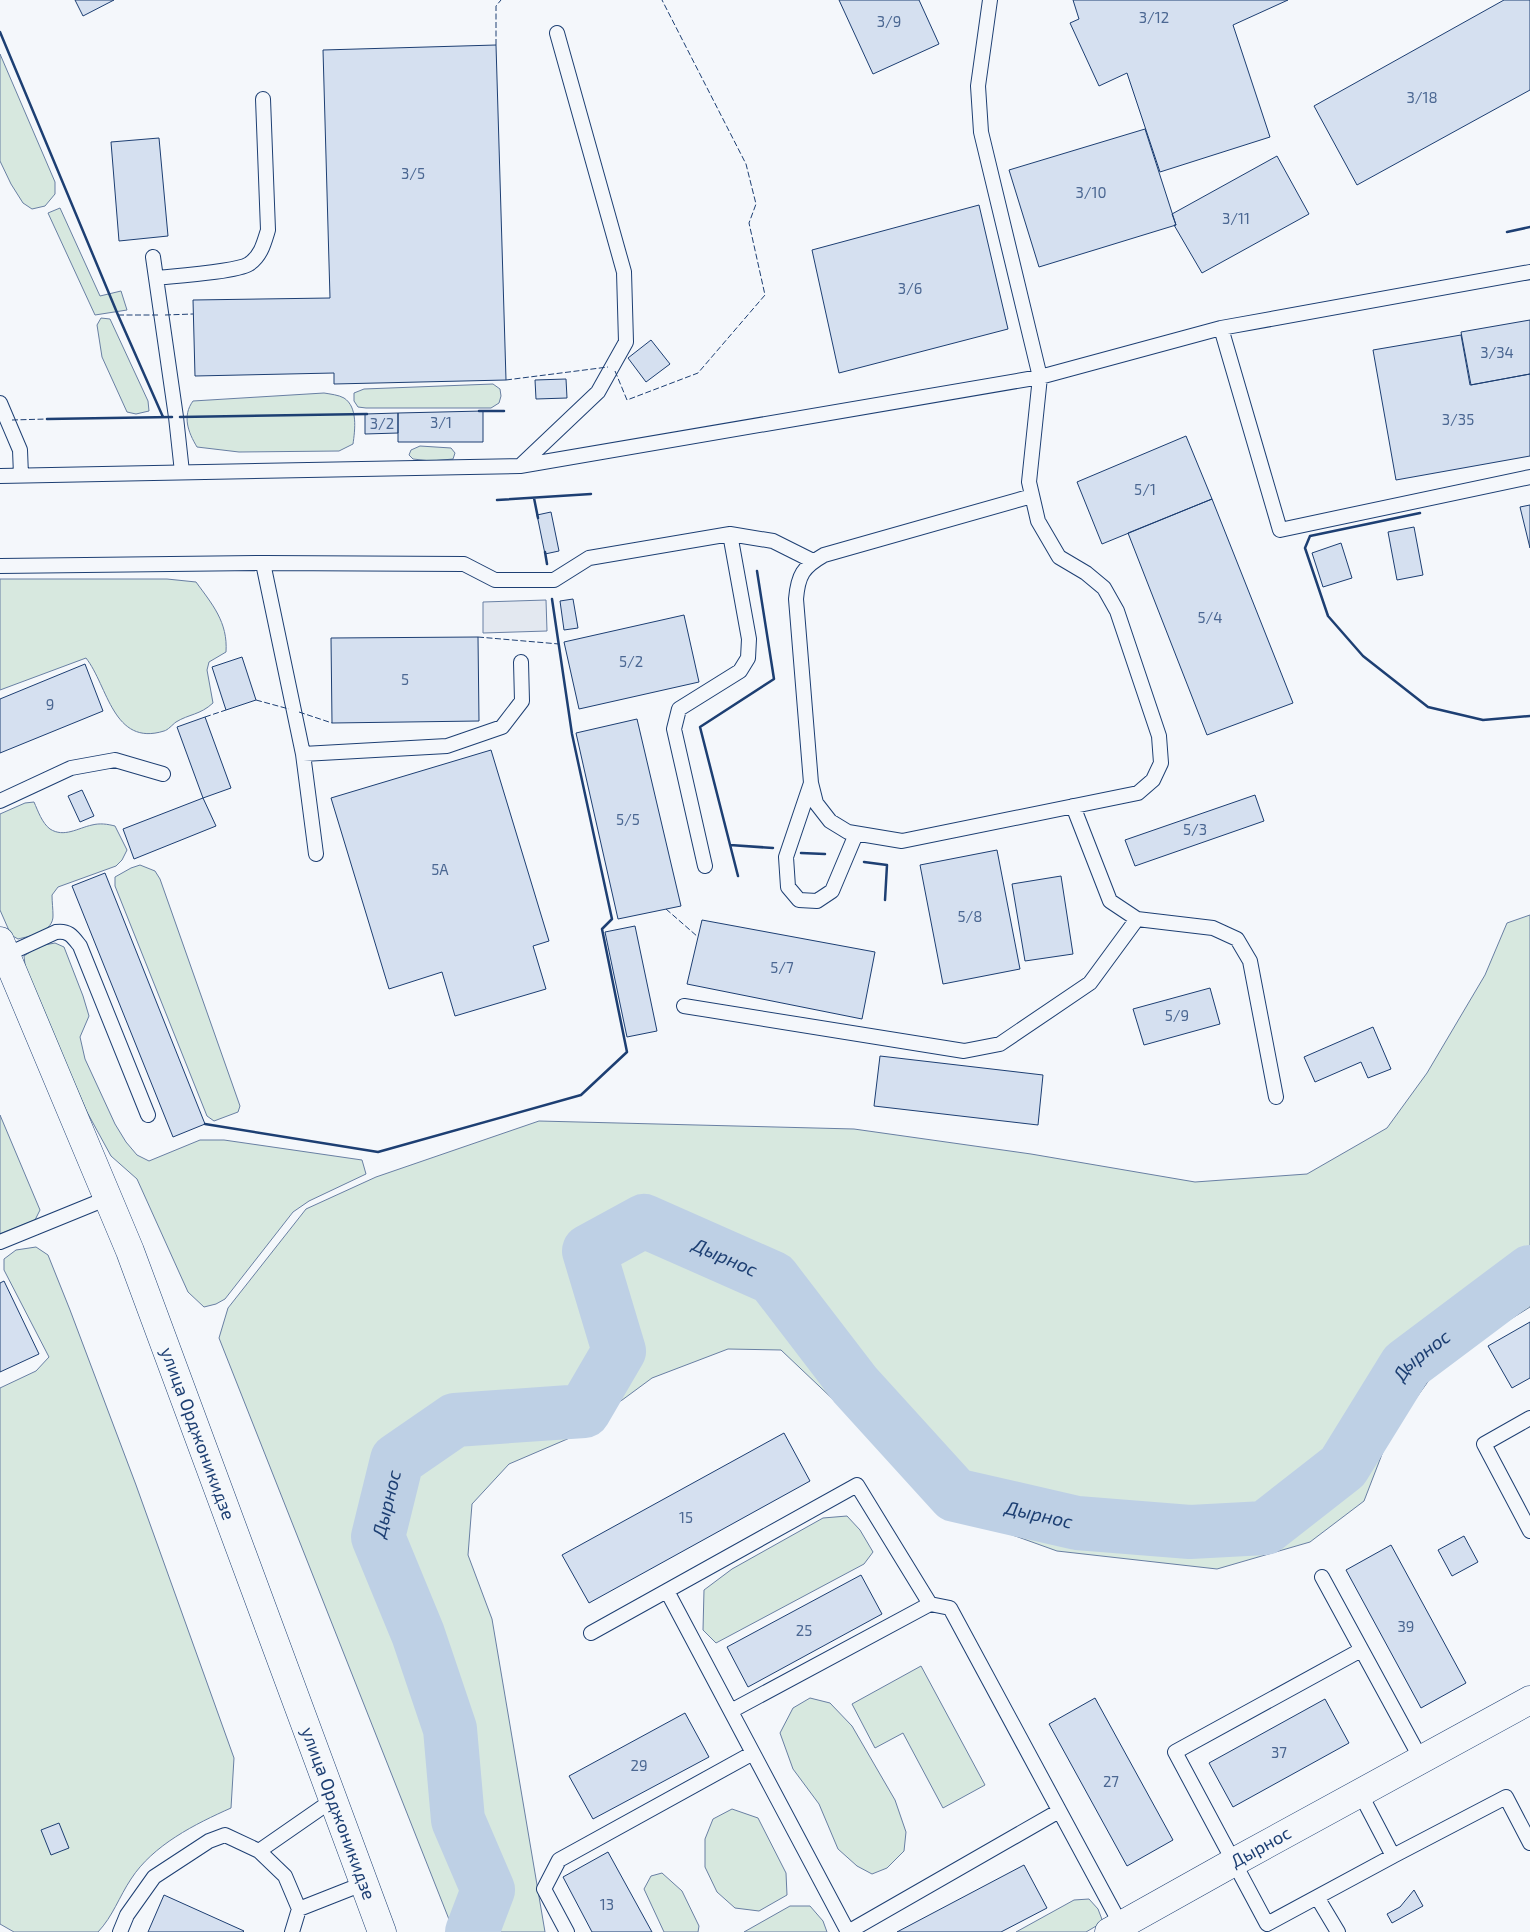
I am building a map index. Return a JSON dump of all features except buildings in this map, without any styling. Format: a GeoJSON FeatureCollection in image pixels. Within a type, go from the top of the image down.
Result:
{"type":"FeatureCollection","features":[{"type":"Feature","properties":{"kind":"main road","name":"улица Орджоникидзе"},"geometry":{"type":"LineString","coordinates":[[3,948],[130,1251],[382,1932]]}},
{"type":"Feature","properties":{"kind":"main road","name":"Дырнос"},"geometry":{"type":"LineString","coordinates":[[1115,1929],[1530,1700]]}},
{"type":"Feature","properties":{"kind":"lane"},"geometry":{"type":"LineString","coordinates":[[990,0],[978,86],[981,132],[1040,377],[1029,482],[1032,496],[1038,521],[1059,557],[1086,573],[1104,588],[1117,611],[1159,736],[1161,763],[1153,780],[1138,793],[902,841],[848,832],[830,821],[816,803],[812,783],[796,599],[798,583],[803,571],[824,555],[1032,496]]}},
{"type":"Feature","properties":{"kind":"lane"},"geometry":{"type":"LineString","coordinates":[[520,466],[598,392],[626,342],[624,272],[557,33]]}},
{"type":"Feature","properties":{"kind":"lane"},"geometry":{"type":"LineString","coordinates":[[156,278],[236,268],[249,264],[262,250],[268,230],[263,99]]}},
{"type":"Feature","properties":{"kind":"lane"},"geometry":{"type":"LineString","coordinates":[[153,257],[182,472]]}},
{"type":"Feature","properties":{"kind":"lane"},"geometry":{"type":"LineString","coordinates":[[0,476],[520,466],[1040,377],[1221,328],[1530,272]]}},
{"type":"Feature","properties":{"kind":"lane"},"geometry":{"type":"LineString","coordinates":[[1221,328],[1280,530],[1530,477]]}},
{"type":"Feature","properties":{"kind":"lane"},"geometry":{"type":"LineString","coordinates":[[0,403],[20,450],[21,475]]}},
{"type":"Feature","properties":{"kind":"lane"},"geometry":{"type":"LineString","coordinates":[[0,566],[263,563],[464,564],[495,580],[554,580],[589,558],[730,534],[772,541],[813,562]]}},
{"type":"Feature","properties":{"kind":"lane"},"geometry":{"type":"LineString","coordinates":[[705,866],[674,729],[678,709],[740,671],[748,658],[749,639],[730,534]]}},
{"type":"Feature","properties":{"kind":"lane"},"geometry":{"type":"LineString","coordinates":[[263,563],[303,754],[316,854]]}},
{"type":"Feature","properties":{"kind":"lane"},"geometry":{"type":"LineString","coordinates":[[303,754],[447,746],[502,727],[522,701],[521,662]]}},
{"type":"Feature","properties":{"kind":"lane"},"geometry":{"type":"LineString","coordinates":[[0,801],[71,768],[115,760],[163,774]]}},
{"type":"Feature","properties":{"kind":"lane"},"geometry":{"type":"LineString","coordinates":[[812,783],[786,857],[788,887],[799,900],[817,901],[832,891],[856,834]]}},
{"type":"Feature","properties":{"kind":"lane"},"geometry":{"type":"LineString","coordinates":[[1073,806],[1110,901],[1136,919],[1213,928],[1237,939],[1250,961],[1276,1097]]}},
{"type":"Feature","properties":{"kind":"lane"},"geometry":{"type":"LineString","coordinates":[[684,1006],[964,1051],[991,1046],[1000,1044],[1090,983],[1136,919]]}},
{"type":"Feature","properties":{"kind":"lane"},"geometry":{"type":"LineString","coordinates":[[3,948],[56,932],[64,931],[71,934],[80,946],[148,1115]]}},
{"type":"Feature","properties":{"kind":"lane"},"geometry":{"type":"LineString","coordinates":[[0,1242],[108,1198]]}},
{"type":"Feature","properties":{"kind":"lane"},"geometry":{"type":"LineString","coordinates":[[1530,1418],[1484,1444],[1530,1531]]}},
{"type":"Feature","properties":{"kind":"lane"},"geometry":{"type":"LineString","coordinates":[[591,1633],[856,1485],[930,1604]]}},
{"type":"Feature","properties":{"kind":"lane"},"geometry":{"type":"LineString","coordinates":[[1322,1577],[1421,1760]]}},
{"type":"Feature","properties":{"kind":"lane"},"geometry":{"type":"LineString","coordinates":[[667,1591],[848,1932],[1059,1811]]}},
{"type":"Feature","properties":{"kind":"lane"},"geometry":{"type":"LineString","coordinates":[[731,1711],[930,1604],[950,1608],[1059,1811],[1115,1929]]}},
{"type":"Feature","properties":{"kind":"lane"},"geometry":{"type":"LineString","coordinates":[[1362,1650],[1175,1752],[1266,1924],[1506,1797],[1530,1843]]}},
{"type":"Feature","properties":{"kind":"lane"},"geometry":{"type":"LineString","coordinates":[[567,1932],[544,1889],[560,1860],[753,1752]]}},
{"type":"Feature","properties":{"kind":"lane"},"geometry":{"type":"LineString","coordinates":[[1360,1793],[1393,1856]]}},
{"type":"Feature","properties":{"kind":"lane"},"geometry":{"type":"LineString","coordinates":[[259,1851],[334,1799]]}},
{"type":"Feature","properties":{"kind":"lane"},"geometry":{"type":"LineString","coordinates":[[120,1932],[127,1914],[154,1877],[210,1841],[225,1835],[259,1851],[285,1876],[299,1909],[292,1932]]}},
{"type":"Feature","properties":{"kind":"lane"},"geometry":{"type":"LineString","coordinates":[[299,1909],[364,1883]]}},
{"type":"Feature","properties":{"kind":"lane"},"geometry":{"type":"LineString","coordinates":[[1318,1897],[1338,1932]]}},
{"type":"Feature","properties":{"kind":"shaded area"},"geometry":{"type":"Polygon","coordinates":[[[0,54],[55,182],[55,194],[45,206],[32,209],[23,203],[0,161],[0,54]]]}},
{"type":"Feature","properties":{"kind":"shaded area"},"geometry":{"type":"Polygon","coordinates":[[[60,208],[100,296],[121,291],[127,310],[95,315],[48,213],[60,208]]]}},
{"type":"Feature","properties":{"kind":"shaded area"},"geometry":{"type":"Polygon","coordinates":[[[101,318],[110,319],[148,401],[149,411],[136,414],[127,412],[102,357],[97,325],[101,318]]]}},
{"type":"Feature","properties":{"kind":"shaded area"},"geometry":{"type":"Polygon","coordinates":[[[493,384],[500,389],[501,396],[499,403],[491,408],[366,408],[358,407],[354,401],[354,393],[364,389],[493,384]]]}},
{"type":"Feature","properties":{"kind":"shaded area"},"geometry":{"type":"Polygon","coordinates":[[[324,393],[344,398],[352,407],[354,413],[353,444],[339,451],[239,452],[197,447],[189,430],[187,418],[193,401],[324,393]]]}},
{"type":"Feature","properties":{"kind":"shaded area"},"geometry":{"type":"Polygon","coordinates":[[[420,446],[451,448],[455,453],[453,459],[431,461],[413,459],[409,455],[411,450],[420,446]]]}},
{"type":"Feature","properties":{"kind":"shaded area"},"geometry":{"type":"Polygon","coordinates":[[[0,579],[167,579],[196,582],[218,614],[222,622],[226,641],[226,652],[209,662],[207,670],[213,703],[204,710],[181,719],[164,731],[147,734],[133,730],[114,711],[86,658],[0,690],[0,579]]]}},
{"type":"Feature","properties":{"kind":"shaded area"},"geometry":{"type":"Polygon","coordinates":[[[546,600],[547,631],[483,633],[483,602],[546,600]]]}},
{"type":"Feature","properties":{"kind":"shaded area"},"geometry":{"type":"Polygon","coordinates":[[[34,802],[42,820],[55,832],[71,831],[95,824],[115,826],[127,850],[122,860],[116,866],[58,887],[52,895],[53,915],[50,925],[40,932],[18,939],[11,935],[0,910],[0,814],[25,803],[34,802]]]}},
{"type":"Feature","properties":{"kind":"shaded area"},"geometry":{"type":"Polygon","coordinates":[[[140,865],[155,871],[160,879],[240,1106],[238,1112],[214,1121],[207,1116],[115,886],[115,877],[140,865]]]}},
{"type":"Feature","properties":{"kind":"shaded area"},"geometry":{"type":"Polygon","coordinates":[[[1530,915],[1530,1307],[1442,1362],[1389,1436],[1364,1501],[1310,1542],[1217,1569],[1057,1551],[954,1514],[781,1350],[728,1349],[652,1378],[572,1437],[509,1464],[472,1504],[468,1555],[492,1619],[545,1932],[454,1932],[219,1338],[228,1308],[306,1209],[376,1177],[539,1121],[854,1129],[1031,1154],[1195,1182],[1307,1174],[1387,1128],[1427,1073],[1485,975],[1507,923],[1530,915]]]}},
{"type":"Feature","properties":{"kind":"shaded area"},"geometry":{"type":"Polygon","coordinates":[[[55,943],[64,947],[89,1016],[80,1037],[85,1059],[115,1124],[137,1155],[149,1161],[200,1140],[224,1140],[362,1160],[366,1174],[309,1201],[293,1212],[225,1299],[216,1304],[204,1307],[188,1292],[137,1179],[111,1156],[87,1112],[26,973],[24,956],[39,946],[55,943]]]}},
{"type":"Feature","properties":{"kind":"shaded area"},"geometry":{"type":"Polygon","coordinates":[[[0,1115],[40,1210],[35,1220],[0,1234],[0,1115]]]}},
{"type":"Feature","properties":{"kind":"shaded area"},"geometry":{"type":"Polygon","coordinates":[[[36,1247],[48,1255],[70,1310],[136,1485],[234,1758],[231,1808],[189,1829],[151,1856],[131,1879],[108,1920],[98,1932],[14,1932],[0,1924],[0,1388],[36,1371],[49,1357],[4,1270],[4,1259],[16,1250],[36,1247]]]}},
{"type":"Feature","properties":{"kind":"shaded area"},"geometry":{"type":"Polygon","coordinates":[[[847,1516],[860,1530],[873,1552],[864,1564],[716,1643],[703,1630],[704,1590],[732,1569],[823,1518],[847,1516]]]}},
{"type":"Feature","properties":{"kind":"shaded area"},"geometry":{"type":"Polygon","coordinates":[[[921,1666],[985,1785],[943,1808],[903,1733],[875,1748],[852,1704],[921,1666]]]}},
{"type":"Feature","properties":{"kind":"shaded area"},"geometry":{"type":"Polygon","coordinates":[[[810,1698],[830,1703],[852,1726],[895,1800],[906,1832],[904,1851],[887,1868],[872,1874],[857,1866],[838,1849],[819,1804],[793,1769],[780,1733],[793,1708],[810,1698]]]}},
{"type":"Feature","properties":{"kind":"shaded area"},"geometry":{"type":"Polygon","coordinates":[[[732,1809],[758,1818],[786,1873],[787,1895],[759,1911],[735,1908],[717,1892],[705,1867],[705,1839],[713,1819],[732,1809]]]}},
{"type":"Feature","properties":{"kind":"shaded area"},"geometry":{"type":"Polygon","coordinates":[[[662,1873],[682,1891],[699,1926],[698,1932],[664,1932],[644,1889],[651,1876],[662,1873]]]}},
{"type":"Feature","properties":{"kind":"shaded area"},"geometry":{"type":"Polygon","coordinates":[[[1089,1899],[1098,1909],[1103,1922],[1086,1932],[1016,1932],[1074,1900],[1089,1899]]]}},
{"type":"Feature","properties":{"kind":"shaded area"},"geometry":{"type":"Polygon","coordinates":[[[790,1906],[810,1906],[823,1921],[827,1932],[744,1932],[790,1906]]]}},
{"type":"Feature","properties":{"kind":"waterway","name":"Дырнос"},"geometry":{"type":"LineString","coordinates":[[472,1932],[488,1890],[458,1820],[450,1729],[418,1634],[378,1537],[397,1460],[455,1420],[584,1411],[619,1351],[589,1251],[644,1221],[773,1278],[855,1385],[955,1495],[1077,1523],[1190,1532],[1265,1528],[1343,1467],[1406,1365],[1530,1272]]}},
{"type":"Feature","properties":{"kind":"fence"},"geometry":{"type":"LineString","coordinates":[[496,45],[496,6],[501,0]]}},
{"type":"Feature","properties":{"kind":"fence"},"geometry":{"type":"LineString","coordinates":[[615,371],[627,400],[698,373],[765,295],[749,223],[756,204],[746,164],[662,0]]}},
{"type":"Feature","properties":{"kind":"fence"},"geometry":{"type":"LineString","coordinates":[[165,315],[193,314]]}},
{"type":"Feature","properties":{"kind":"fence"},"geometry":{"type":"LineString","coordinates":[[118,315],[158,315]]}},
{"type":"Feature","properties":{"kind":"fence"},"geometry":{"type":"LineString","coordinates":[[506,380],[608,367]]}},
{"type":"Feature","properties":{"kind":"fence"},"geometry":{"type":"LineString","coordinates":[[12,420],[47,419]]}},
{"type":"Feature","properties":{"kind":"fence"},"geometry":{"type":"LineString","coordinates":[[478,637],[559,644]]}},
{"type":"Feature","properties":{"kind":"fence"},"geometry":{"type":"LineString","coordinates":[[256,700],[289,709]]}},
{"type":"Feature","properties":{"kind":"fence"},"geometry":{"type":"LineString","coordinates":[[205,717],[226,710]]}},
{"type":"Feature","properties":{"kind":"fence"},"geometry":{"type":"LineString","coordinates":[[299,712],[332,723]]}},
{"type":"Feature","properties":{"kind":"fence"},"geometry":{"type":"LineString","coordinates":[[666,909],[698,937]]}},
{"type":"Feature","properties":{"kind":"wall"},"geometry":{"type":"LineString","coordinates":[[0,32],[118,315],[163,417]]}},
{"type":"Feature","properties":{"kind":"wall"},"geometry":{"type":"LineString","coordinates":[[1507,232],[1530,227]]}},
{"type":"Feature","properties":{"kind":"wall"},"geometry":{"type":"LineString","coordinates":[[479,411],[504,411]]}},
{"type":"Feature","properties":{"kind":"wall"},"geometry":{"type":"LineString","coordinates":[[180,417],[367,414]]}},
{"type":"Feature","properties":{"kind":"wall"},"geometry":{"type":"LineString","coordinates":[[47,419],[172,417]]}},
{"type":"Feature","properties":{"kind":"wall"},"geometry":{"type":"LineString","coordinates":[[497,500],[591,494]]}},
{"type":"Feature","properties":{"kind":"wall"},"geometry":{"type":"LineString","coordinates":[[534,498],[538,518]]}},
{"type":"Feature","properties":{"kind":"wall"},"geometry":{"type":"LineString","coordinates":[[1420,513],[1310,536],[1305,548],[1328,616],[1363,656],[1428,707],[1483,720],[1530,716]]}},
{"type":"Feature","properties":{"kind":"wall"},"geometry":{"type":"LineString","coordinates":[[545,552],[547,564]]}},
{"type":"Feature","properties":{"kind":"wall"},"geometry":{"type":"LineString","coordinates":[[738,876],[700,727],[774,679],[757,571]]}},
{"type":"Feature","properties":{"kind":"wall"},"geometry":{"type":"LineString","coordinates":[[205,1124],[378,1152],[581,1095],[627,1052],[602,929],[612,919],[572,734],[552,599]]}},
{"type":"Feature","properties":{"kind":"wall"},"geometry":{"type":"LineString","coordinates":[[730,845],[773,848]]}},
{"type":"Feature","properties":{"kind":"wall"},"geometry":{"type":"LineString","coordinates":[[801,853],[825,854]]}},
{"type":"Feature","properties":{"kind":"wall"},"geometry":{"type":"LineString","coordinates":[[864,862],[887,865],[885,900]]}}]}
